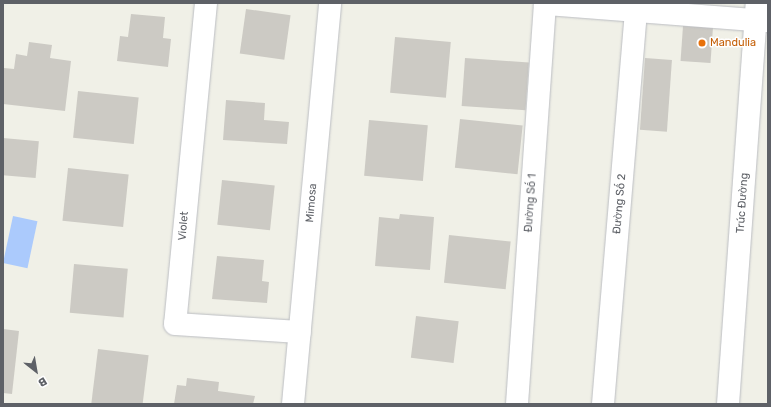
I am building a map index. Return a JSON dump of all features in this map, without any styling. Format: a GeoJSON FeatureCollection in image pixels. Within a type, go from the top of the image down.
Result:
{"type":"FeatureCollection","features":[{"type":"Feature","properties":{"kind":"street","name":"Violet"},"geometry":{"type":"LineString","coordinates":[[206,3],[175,324],[300,332]]}},
{"type":"Feature","properties":{"kind":"street","name":"Mimosa"},"geometry":{"type":"LineString","coordinates":[[293,404],[330,3]]}},
{"type":"Feature","properties":{"kind":"street"},"geometry":{"type":"LineString","coordinates":[[545,4],[636,7],[760,15]]}},
{"type":"Feature","properties":{"kind":"street","name":"Đường Số 1"},"geometry":{"type":"LineString","coordinates":[[517,404],[545,4]]}},
{"type":"Feature","properties":{"kind":"street","name":"Đường Số 2"},"geometry":{"type":"LineString","coordinates":[[603,404],[636,7]]}},
{"type":"Feature","properties":{"kind":"street","name":"Trúc Đường"},"geometry":{"type":"LineString","coordinates":[[728,404],[760,15]]}},
{"type":"Feature","properties":{"kind":"water"},"geometry":{"type":"Polygon","coordinates":[[[13,216],[37,221],[27,268],[3,263],[13,216]]]}},
{"type":"Feature","properties":{"kind":"building"},"geometry":{"type":"Polygon","coordinates":[[[246,9],[291,15],[284,60],[240,54],[246,9]]]}},
{"type":"Feature","properties":{"kind":"building"},"geometry":{"type":"Polygon","coordinates":[[[131,14],[165,17],[163,38],[171,39],[168,67],[117,61],[120,36],[128,37],[131,14]]]}},
{"type":"Feature","properties":{"kind":"building"},"geometry":{"type":"Polygon","coordinates":[[[683,26],[713,28],[710,63],[681,61],[683,26]]]}},
{"type":"Feature","properties":{"kind":"building"},"geometry":{"type":"Polygon","coordinates":[[[395,37],[451,42],[446,98],[390,93],[395,37]]]}},
{"type":"Feature","properties":{"kind":"building"},"geometry":{"type":"Polygon","coordinates":[[[29,42],[52,45],[50,58],[71,61],[65,111],[3,104],[4,68],[14,69],[16,54],[27,56],[29,42]]]}},
{"type":"Feature","properties":{"kind":"building"},"geometry":{"type":"Polygon","coordinates":[[[465,58],[529,62],[525,110],[462,106],[465,58]]]}},
{"type":"Feature","properties":{"kind":"building"},"geometry":{"type":"Polygon","coordinates":[[[645,58],[672,60],[667,132],[640,130],[645,58]]]}},
{"type":"Feature","properties":{"kind":"building"},"geometry":{"type":"Polygon","coordinates":[[[78,91],[139,97],[134,144],[73,138],[78,91]]]}},
{"type":"Feature","properties":{"kind":"building"},"geometry":{"type":"Polygon","coordinates":[[[226,100],[265,103],[264,120],[289,122],[287,144],[223,140],[226,100]]]}},
{"type":"Feature","properties":{"kind":"building"},"geometry":{"type":"Polygon","coordinates":[[[460,119],[523,126],[518,174],[455,168],[460,119]]]}},
{"type":"Feature","properties":{"kind":"building"},"geometry":{"type":"Polygon","coordinates":[[[369,120],[428,125],[423,181],[364,176],[369,120]]]}},
{"type":"Feature","properties":{"kind":"building"},"geometry":{"type":"Polygon","coordinates":[[[3,138],[39,141],[36,178],[3,175],[3,138]]]}},
{"type":"Feature","properties":{"kind":"building"},"geometry":{"type":"Polygon","coordinates":[[[68,168],[129,174],[123,227],[62,221],[68,168]]]}},
{"type":"Feature","properties":{"kind":"building"},"geometry":{"type":"Polygon","coordinates":[[[222,180],[275,186],[270,230],[217,225],[222,180]]]}},
{"type":"Feature","properties":{"kind":"building"},"geometry":{"type":"Polygon","coordinates":[[[400,214],[434,217],[430,270],[375,266],[379,217],[399,219],[400,214]]]}},
{"type":"Feature","properties":{"kind":"building"},"geometry":{"type":"Polygon","coordinates":[[[449,235],[511,241],[506,289],[444,283],[449,235]]]}},
{"type":"Feature","properties":{"kind":"building"},"geometry":{"type":"Polygon","coordinates":[[[217,256],[264,260],[262,281],[269,282],[267,303],[212,299],[217,256]]]}},
{"type":"Feature","properties":{"kind":"building"},"geometry":{"type":"Polygon","coordinates":[[[74,264],[128,269],[124,318],[70,313],[74,264]]]}},
{"type":"Feature","properties":{"kind":"building"},"geometry":{"type":"Polygon","coordinates":[[[416,316],[459,321],[454,363],[411,358],[416,316]]]}},
{"type":"Feature","properties":{"kind":"building"},"geometry":{"type":"Polygon","coordinates":[[[3,329],[19,331],[12,394],[3,393],[3,329]]]}},
{"type":"Feature","properties":{"kind":"building"},"geometry":{"type":"Polygon","coordinates":[[[98,349],[149,355],[143,404],[91,404],[98,349]]]}},
{"type":"Feature","properties":{"kind":"building"},"geometry":{"type":"Polygon","coordinates":[[[187,378],[219,382],[218,391],[255,396],[253,404],[174,404],[177,385],[186,386],[187,378]]]}},
{"type":"Feature","properties":{"kind":"place","name":"Mandulia"},"geometry":{"type":"Point","coordinates":[702,43]}}]}
